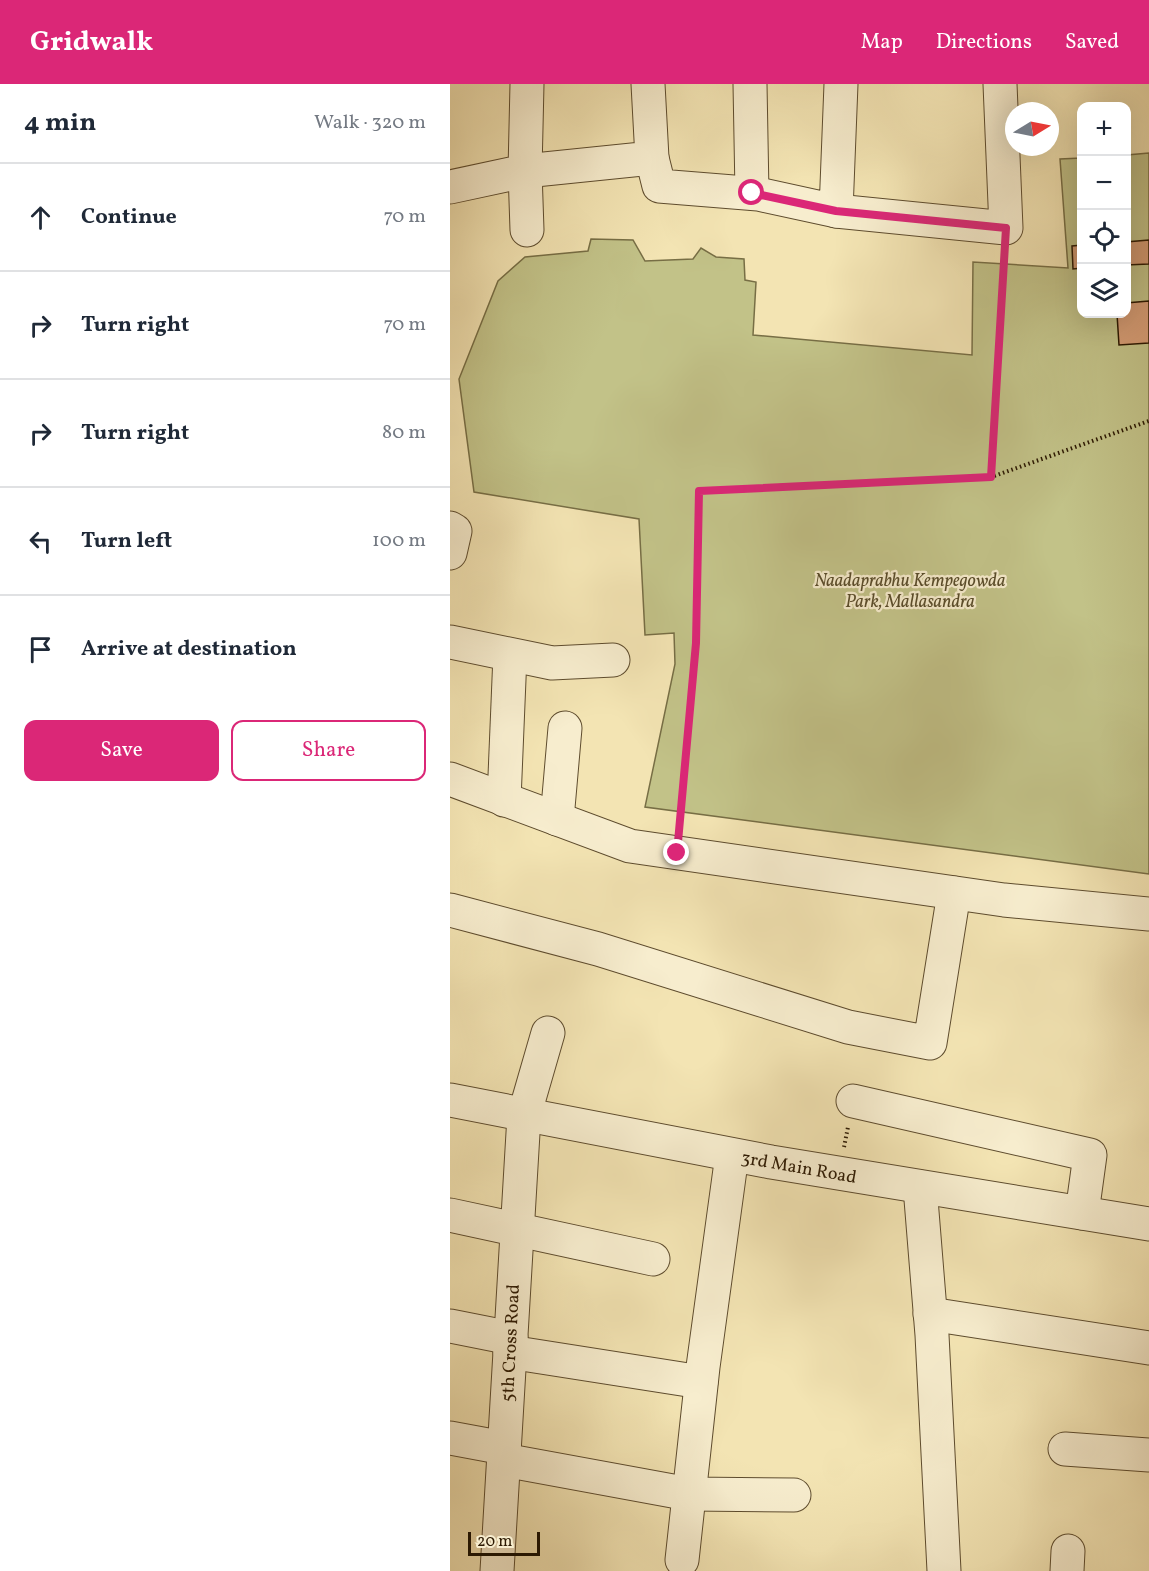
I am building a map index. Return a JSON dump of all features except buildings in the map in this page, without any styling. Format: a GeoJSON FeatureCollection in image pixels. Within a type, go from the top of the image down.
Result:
{"type":"FeatureCollection","features":[{"type":"Feature","properties":{"kind":"street"},"geometry":{"type":"LineString","coordinates":[[527,84],[525,171],[527,230]]}},
{"type":"Feature","properties":{"kind":"street"},"geometry":{"type":"LineString","coordinates":[[648,84],[652,158],[659,186],[752,193],[836,211],[1006,228],[1000,84]]}},
{"type":"Feature","properties":{"kind":"street"},"geometry":{"type":"LineString","coordinates":[[750,84],[752,193]]}},
{"type":"Feature","properties":{"kind":"street"},"geometry":{"type":"LineString","coordinates":[[836,211],[841,84]]}},
{"type":"Feature","properties":{"kind":"street"},"geometry":{"type":"LineString","coordinates":[[450,187],[525,171],[652,158]]}},
{"type":"Feature","properties":{"kind":"street"},"geometry":{"type":"LineString","coordinates":[[450,528],[455,531],[450,554]]}},
{"type":"Feature","properties":{"kind":"street"},"geometry":{"type":"LineString","coordinates":[[450,642],[552,663],[614,660]]}},
{"type":"Feature","properties":{"kind":"street"},"geometry":{"type":"LineString","coordinates":[[504,800],[510,655]]}},
{"type":"Feature","properties":{"kind":"street"},"geometry":{"type":"LineString","coordinates":[[557,819],[565,728]]}},
{"type":"Feature","properties":{"kind":"street"},"geometry":{"type":"LineString","coordinates":[[450,779],[630,846],[954,893],[1047,905],[1149,914]]}},
{"type":"Feature","properties":{"kind":"street"},"geometry":{"type":"LineString","coordinates":[[450,910],[598,949],[848,1027],[930,1043],[954,893]]}},
{"type":"Feature","properties":{"kind":"street","name":"5th Cross Road"},"geometry":{"type":"LineString","coordinates":[[497,1571],[524,1116],[548,1033]]}},
{"type":"Feature","properties":{"kind":"street","name":"3rd Main Road"},"geometry":{"type":"LineString","coordinates":[[450,1100],[524,1116],[838,1174],[1149,1224]]}},
{"type":"Feature","properties":{"kind":"street"},"geometry":{"type":"LineString","coordinates":[[853,1101],[1090,1155],[1082,1214]]}},
{"type":"Feature","properties":{"kind":"street"},"geometry":{"type":"LineString","coordinates":[[682,1560],[701,1382],[732,1155]]}},
{"type":"Feature","properties":{"kind":"street"},"geometry":{"type":"LineString","coordinates":[[920,1187],[930,1314],[944,1571]]}},
{"type":"Feature","properties":{"kind":"street"},"geometry":{"type":"LineString","coordinates":[[450,1215],[653,1259]]}},
{"type":"Feature","properties":{"kind":"street"},"geometry":{"type":"LineString","coordinates":[[930,1314],[1149,1348]]}},
{"type":"Feature","properties":{"kind":"street"},"geometry":{"type":"LineString","coordinates":[[450,1326],[510,1345],[701,1382]]}},
{"type":"Feature","properties":{"kind":"street"},"geometry":{"type":"LineString","coordinates":[[450,1438],[504,1454],[689,1494],[794,1495]]}},
{"type":"Feature","properties":{"kind":"street"},"geometry":{"type":"LineString","coordinates":[[1065,1449],[1149,1455]]}},
{"type":"Feature","properties":{"kind":"path"},"geometry":{"type":"LineString","coordinates":[[991,477],[1006,228]]}},
{"type":"Feature","properties":{"kind":"path"},"geometry":{"type":"LineString","coordinates":[[677,853],[696,643],[699,491],[991,477],[1149,421]]}},
{"type":"Feature","properties":{"kind":"path"},"geometry":{"type":"LineString","coordinates":[[838,1174],[853,1101]]}},
{"type":"Feature","properties":{"kind":"green space","name":"Naadaprabhu Kempegowda Park, Mallasandra"},"geometry":{"type":"Polygon","coordinates":[[[1149,153],[1149,874],[645,807],[675,664],[674,633],[645,635],[639,519],[474,492],[459,379],[498,281],[525,257],[588,251],[591,239],[633,240],[645,261],[693,259],[701,248],[716,257],[744,259],[745,280],[756,282],[753,335],[972,355],[973,262],[1068,268],[1060,159],[1077,158],[1077,318],[1131,318],[1131,155],[1149,153]]]}},
{"type":"Feature","properties":{"kind":"route"},"geometry":{"type":"LineString","coordinates":[[677,853],[696,643],[699,491],[991,477],[1006,228],[836,211],[752,193]]}}]}
